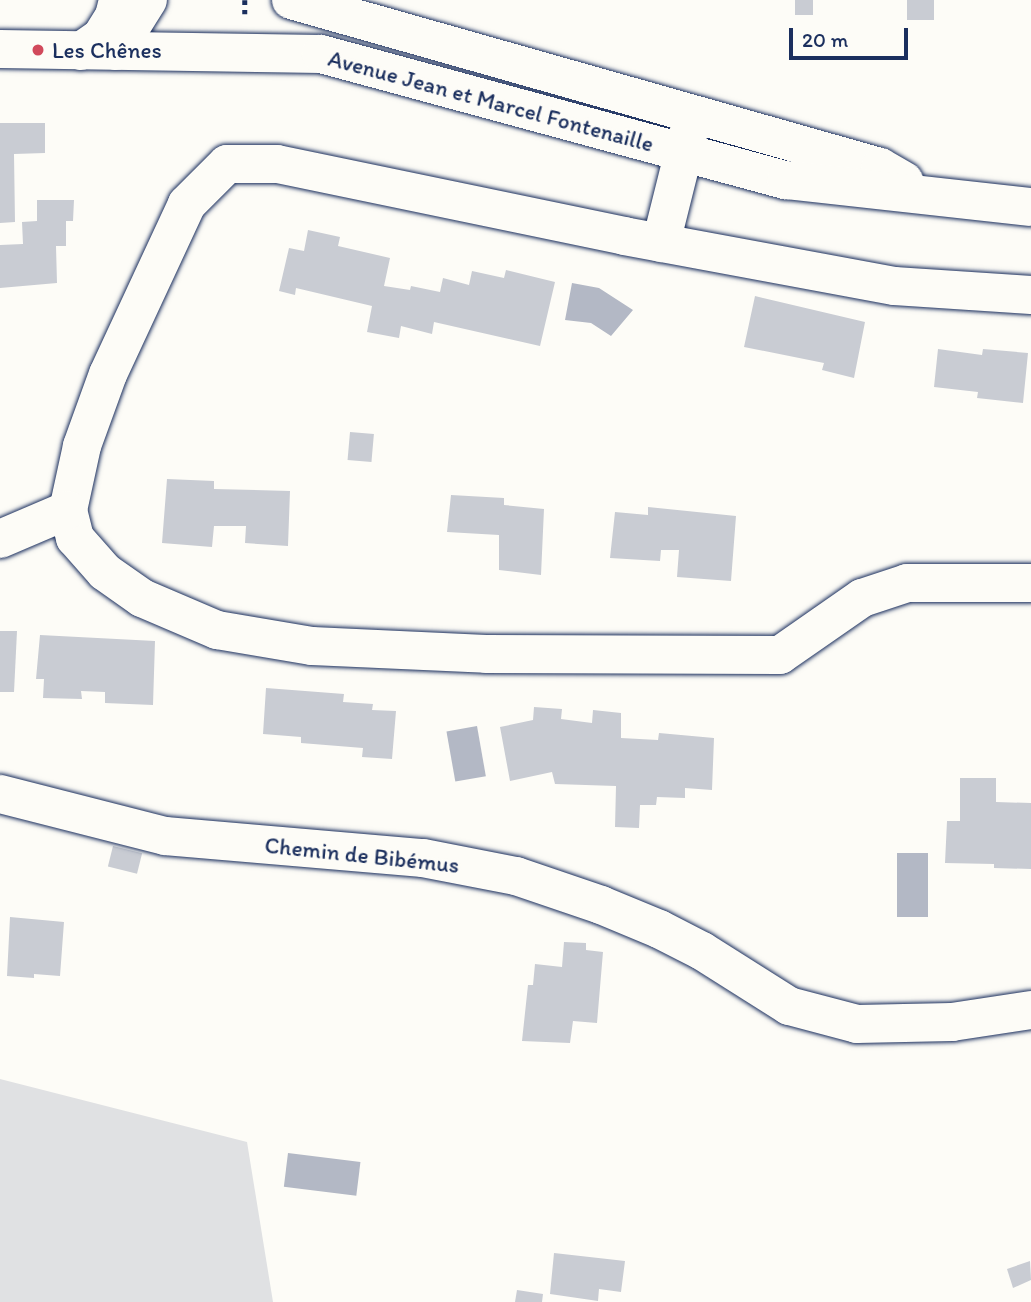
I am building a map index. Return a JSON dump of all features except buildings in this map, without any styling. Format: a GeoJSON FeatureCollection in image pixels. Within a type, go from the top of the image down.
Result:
{"type":"FeatureCollection","features":[{"type":"Feature","properties":{"kind":"street"},"geometry":{"type":"LineString","coordinates":[[98,52],[101,37],[114,16],[118,0]]}},
{"type":"Feature","properties":{"kind":"street"},"geometry":{"type":"LineString","coordinates":[[98,52],[148,0]]}},
{"type":"Feature","properties":{"kind":"street","name":"Avenue Jean et Marcel Fontenaille"},"geometry":{"type":"LineString","coordinates":[[291,0],[880,167],[934,197]]}},
{"type":"Feature","properties":{"kind":"street","name":"Avenue Jean et Marcel Fontenaille"},"geometry":{"type":"LineString","coordinates":[[0,48],[98,52],[321,54],[786,180],[1031,207]]}},
{"type":"Feature","properties":{"kind":"street"},"geometry":{"type":"LineString","coordinates":[[661,243],[693,114]]}},
{"type":"Feature","properties":{"kind":"street"},"geometry":{"type":"LineString","coordinates":[[1031,295],[894,286],[661,243],[276,164],[227,164],[187,204],[108,374],[82,446],[68,510],[75,538],[105,572],[142,598],[217,630],[312,646],[486,654],[780,655],[862,598],[907,583],[1031,583]]}},
{"type":"Feature","properties":{"kind":"street"},"geometry":{"type":"LineString","coordinates":[[0,539],[68,510]]}},
{"type":"Feature","properties":{"kind":"street","name":"Chemin de Bibémus"},"geometry":{"type":"LineString","coordinates":[[0,794],[165,836],[423,858],[516,876],[601,905],[659,929],[702,951],[789,1006],[857,1024],[953,1022],[1031,1010]]}},
{"type":"Feature","properties":{"kind":"shaded area"},"geometry":{"type":"Polygon","coordinates":[[[572,283],[599,288],[633,310],[611,336],[591,323],[565,320],[572,283]]]}},
{"type":"Feature","properties":{"kind":"shaded area"},"geometry":{"type":"Polygon","coordinates":[[[477,726],[486,776],[455,782],[446,731],[477,726]]]}},
{"type":"Feature","properties":{"kind":"shaded area"},"geometry":{"type":"Polygon","coordinates":[[[897,853],[928,853],[928,917],[897,917],[897,853]]]}},
{"type":"Feature","properties":{"kind":"shaded area"},"geometry":{"type":"Polygon","coordinates":[[[0,1079],[247,1142],[273,1302],[0,1302],[0,1079]]]}},
{"type":"Feature","properties":{"kind":"shaded area"},"geometry":{"type":"Polygon","coordinates":[[[288,1153],[360,1162],[356,1196],[284,1187],[288,1153]]]}},
{"type":"Feature","properties":{"kind":"place","name":"Les Chênes"},"geometry":{"type":"Point","coordinates":[38,50]}}]}
